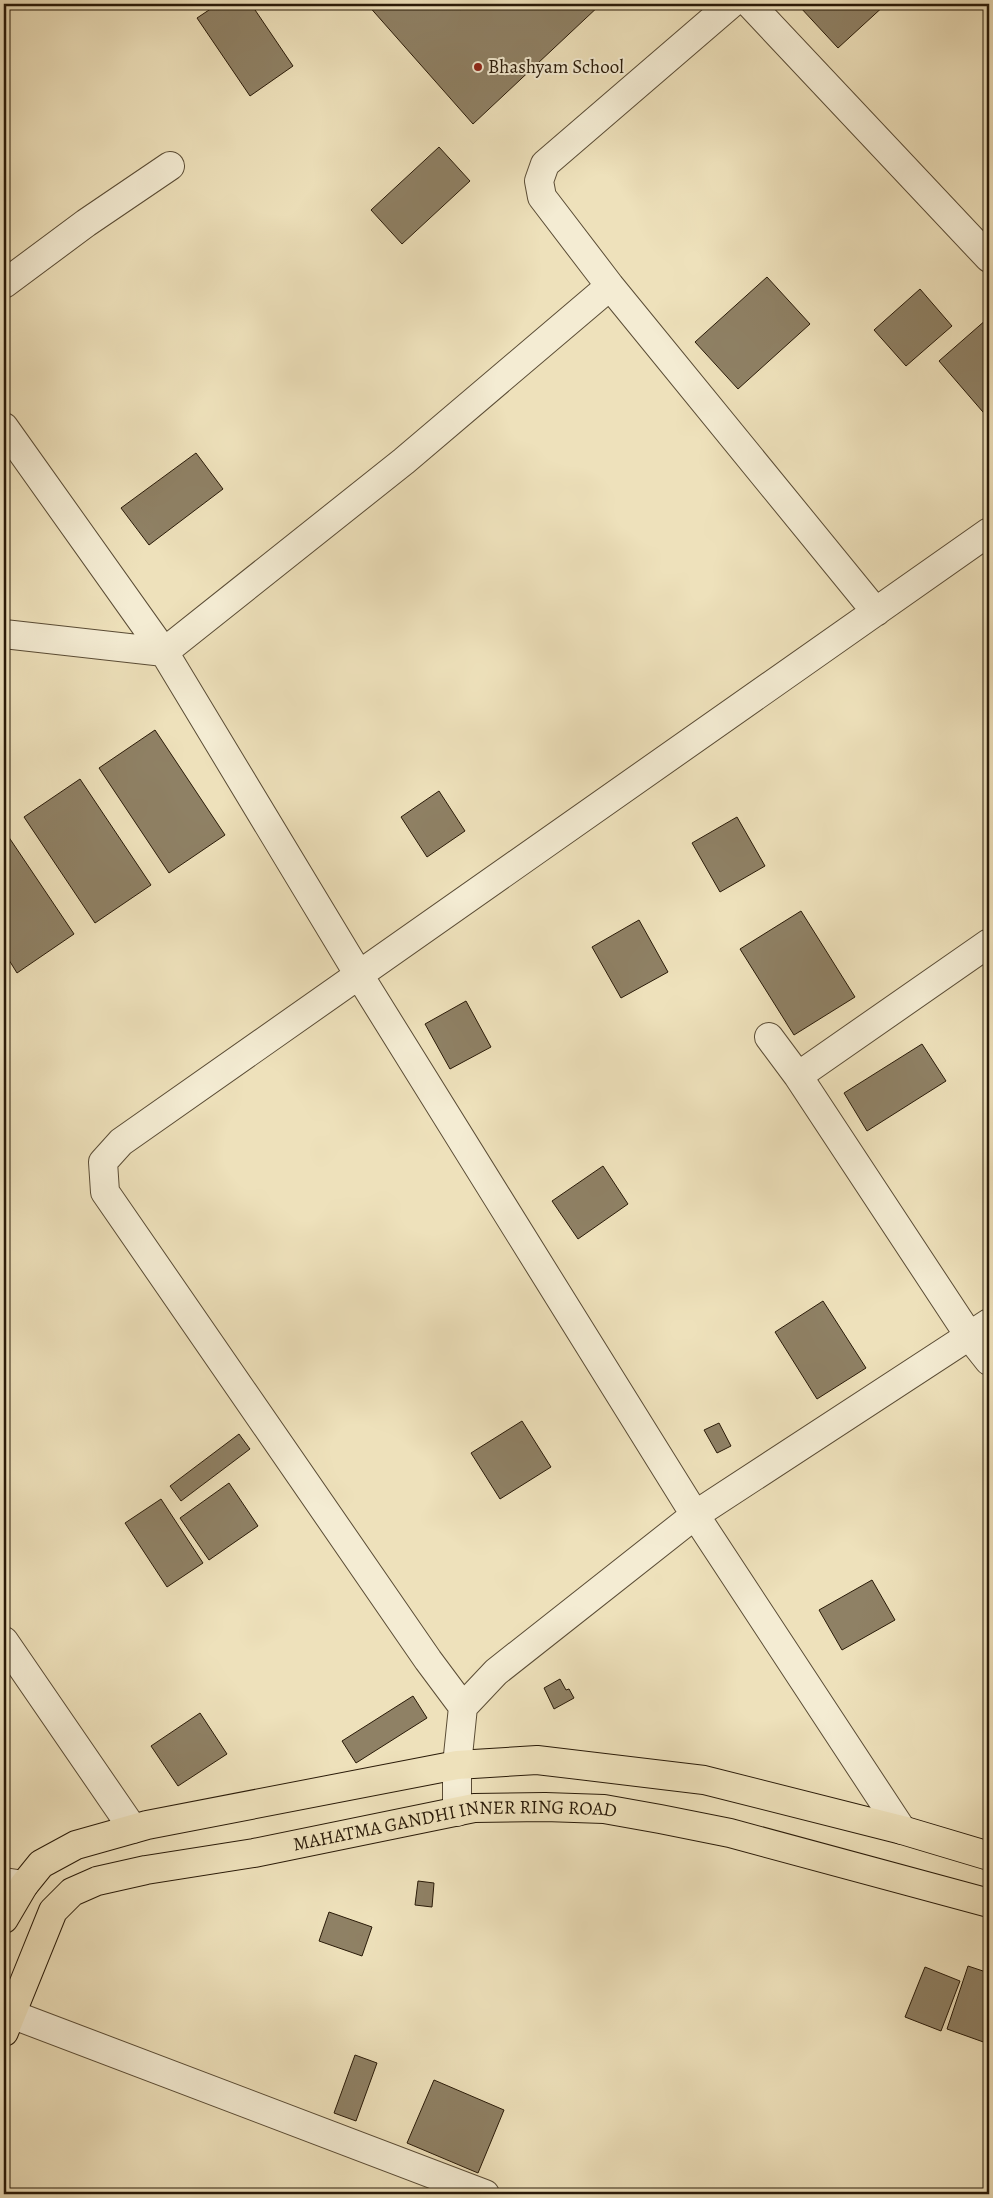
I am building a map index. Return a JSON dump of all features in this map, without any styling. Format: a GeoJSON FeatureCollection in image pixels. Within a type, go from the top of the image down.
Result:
{"type":"FeatureCollection","features":[{"type":"Feature","properties":{"kind":"main road"},"geometry":{"type":"LineString","coordinates":[[4,1919],[14,1884],[41,1864],[76,1845],[133,1829],[458,1765],[537,1760],[704,1780],[902,1830],[989,1856]]}},
{"type":"Feature","properties":{"kind":"main road","name":"MAHATMA GANDHI INNER RING ROAD"},"geometry":{"type":"LineString","coordinates":[[8,2023],[53,1911],[72,1892],[97,1881],[146,1870],[254,1853],[396,1826],[474,1808],[604,1808],[730,1833],[989,1903]]}},
{"type":"Feature","properties":{"kind":"street"},"geometry":{"type":"LineString","coordinates":[[730,4],[545,164],[540,181],[542,197],[610,286],[876,612]]}},
{"type":"Feature","properties":{"kind":"street"},"geometry":{"type":"LineString","coordinates":[[750,4],[989,258]]}},
{"type":"Feature","properties":{"kind":"street"},"geometry":{"type":"LineString","coordinates":[[4,284],[86,223],[170,166]]}},
{"type":"Feature","properties":{"kind":"street"},"geometry":{"type":"LineString","coordinates":[[4,634],[164,652],[404,461],[610,286]]}},
{"type":"Feature","properties":{"kind":"street"},"geometry":{"type":"LineString","coordinates":[[4,428],[164,652],[359,975],[695,1515],[902,1830]]}},
{"type":"Feature","properties":{"kind":"street"},"geometry":{"type":"LineString","coordinates":[[463,1706],[428,1660],[105,1192],[103,1162],[121,1142],[989,532]]}},
{"type":"Feature","properties":{"kind":"street"},"geometry":{"type":"LineString","coordinates":[[798,1076],[989,943]]}},
{"type":"Feature","properties":{"kind":"street"},"geometry":{"type":"LineString","coordinates":[[769,1037],[979,1330],[989,1361]]}},
{"type":"Feature","properties":{"kind":"street"},"geometry":{"type":"LineString","coordinates":[[457,1812],[458,1765],[463,1706],[496,1672],[695,1515],[979,1330]]}},
{"type":"Feature","properties":{"kind":"street"},"geometry":{"type":"LineString","coordinates":[[4,1641],[133,1829]]}},
{"type":"Feature","properties":{"kind":"street"},"geometry":{"type":"LineString","coordinates":[[8,2023],[486,2194]]}},
{"type":"Feature","properties":{"kind":"building"},"geometry":{"type":"Polygon","coordinates":[[[218,4],[251,4],[293,66],[250,96],[197,18],[218,4]]]}},
{"type":"Feature","properties":{"kind":"building","name":"Bhashyam School"},"geometry":{"type":"Polygon","coordinates":[[[367,4],[454,4],[460,10],[467,4],[601,4],[473,124],[367,4]]]}},
{"type":"Feature","properties":{"kind":"building"},"geometry":{"type":"Polygon","coordinates":[[[804,4],[886,4],[838,48],[800,7],[804,4]]]}},
{"type":"Feature","properties":{"kind":"building"},"geometry":{"type":"Polygon","coordinates":[[[439,147],[470,181],[402,244],[371,210],[439,147]]]}},
{"type":"Feature","properties":{"kind":"building"},"geometry":{"type":"Polygon","coordinates":[[[767,277],[810,324],[738,389],[695,342],[767,277]]]}},
{"type":"Feature","properties":{"kind":"building"},"geometry":{"type":"Polygon","coordinates":[[[920,289],[952,326],[906,366],[874,330],[920,289]]]}},
{"type":"Feature","properties":{"kind":"building"},"geometry":{"type":"Polygon","coordinates":[[[987,319],[989,323],[989,419],[939,361],[987,319]]]}},
{"type":"Feature","properties":{"kind":"building"},"geometry":{"type":"Polygon","coordinates":[[[196,453],[223,489],[149,545],[121,508],[196,453]]]}},
{"type":"Feature","properties":{"kind":"building"},"geometry":{"type":"Polygon","coordinates":[[[155,730],[225,835],[169,873],[99,768],[155,730]]]}},
{"type":"Feature","properties":{"kind":"building"},"geometry":{"type":"Polygon","coordinates":[[[80,779],[151,885],[95,923],[24,817],[80,779]]]}},
{"type":"Feature","properties":{"kind":"building"},"geometry":{"type":"Polygon","coordinates":[[[439,791],[465,831],[427,857],[401,817],[439,791]]]}},
{"type":"Feature","properties":{"kind":"building"},"geometry":{"type":"Polygon","coordinates":[[[737,817],[765,866],[720,892],[692,843],[737,817]]]}},
{"type":"Feature","properties":{"kind":"building"},"geometry":{"type":"Polygon","coordinates":[[[4,830],[74,934],[17,973],[4,952],[4,830]]]}},
{"type":"Feature","properties":{"kind":"building"},"geometry":{"type":"Polygon","coordinates":[[[801,911],[855,997],[794,1035],[740,949],[801,911]]]}},
{"type":"Feature","properties":{"kind":"building"},"geometry":{"type":"Polygon","coordinates":[[[639,920],[668,972],[621,998],[592,947],[639,920]]]}},
{"type":"Feature","properties":{"kind":"building"},"geometry":{"type":"Polygon","coordinates":[[[466,1001],[491,1047],[450,1069],[425,1024],[466,1001]]]}},
{"type":"Feature","properties":{"kind":"building"},"geometry":{"type":"Polygon","coordinates":[[[922,1044],[946,1081],[867,1131],[844,1093],[922,1044]]]}},
{"type":"Feature","properties":{"kind":"building"},"geometry":{"type":"Polygon","coordinates":[[[603,1166],[628,1204],[578,1239],[552,1201],[603,1166]]]}},
{"type":"Feature","properties":{"kind":"building"},"geometry":{"type":"Polygon","coordinates":[[[823,1301],[866,1368],[817,1399],[775,1332],[823,1301]]]}},
{"type":"Feature","properties":{"kind":"building"},"geometry":{"type":"Polygon","coordinates":[[[522,1421],[551,1467],[500,1499],[471,1453],[522,1421]]]}},
{"type":"Feature","properties":{"kind":"building"},"geometry":{"type":"Polygon","coordinates":[[[719,1423],[731,1446],[717,1453],[704,1430],[719,1423]]]}},
{"type":"Feature","properties":{"kind":"building"},"geometry":{"type":"Polygon","coordinates":[[[239,1434],[250,1449],[181,1501],[170,1486],[239,1434]]]}},
{"type":"Feature","properties":{"kind":"building"},"geometry":{"type":"Polygon","coordinates":[[[229,1483],[258,1526],[209,1560],[180,1518],[229,1483]]]}},
{"type":"Feature","properties":{"kind":"building"},"geometry":{"type":"Polygon","coordinates":[[[161,1499],[203,1563],[167,1587],[125,1523],[161,1499]]]}},
{"type":"Feature","properties":{"kind":"building"},"geometry":{"type":"Polygon","coordinates":[[[872,1580],[895,1620],[842,1650],[819,1610],[872,1580]]]}},
{"type":"Feature","properties":{"kind":"building"},"geometry":{"type":"Polygon","coordinates":[[[560,1679],[566,1690],[569,1689],[574,1698],[554,1709],[544,1688],[560,1679]]]}},
{"type":"Feature","properties":{"kind":"building"},"geometry":{"type":"Polygon","coordinates":[[[413,1696],[427,1718],[356,1763],[342,1741],[413,1696]]]}},
{"type":"Feature","properties":{"kind":"building"},"geometry":{"type":"Polygon","coordinates":[[[200,1713],[227,1754],[178,1786],[151,1746],[200,1713]]]}},
{"type":"Feature","properties":{"kind":"building"},"geometry":{"type":"Polygon","coordinates":[[[418,1881],[434,1883],[432,1907],[415,1905],[418,1881]]]}},
{"type":"Feature","properties":{"kind":"building"},"geometry":{"type":"Polygon","coordinates":[[[329,1912],[372,1927],[362,1956],[319,1941],[329,1912]]]}},
{"type":"Feature","properties":{"kind":"building"},"geometry":{"type":"Polygon","coordinates":[[[968,1966],[989,1973],[989,2044],[947,2029],[968,1966]]]}},
{"type":"Feature","properties":{"kind":"building"},"geometry":{"type":"Polygon","coordinates":[[[925,1967],[960,1981],[941,2031],[905,2017],[925,1967]]]}},
{"type":"Feature","properties":{"kind":"building"},"geometry":{"type":"Polygon","coordinates":[[[355,2055],[377,2063],[356,2121],[334,2113],[355,2055]]]}},
{"type":"Feature","properties":{"kind":"building"},"geometry":{"type":"Polygon","coordinates":[[[434,2080],[504,2110],[478,2173],[407,2143],[434,2080]]]}},
{"type":"Feature","properties":{"kind":"place","name":"Bhashyam School"},"geometry":{"type":"Point","coordinates":[478,67]}}]}
